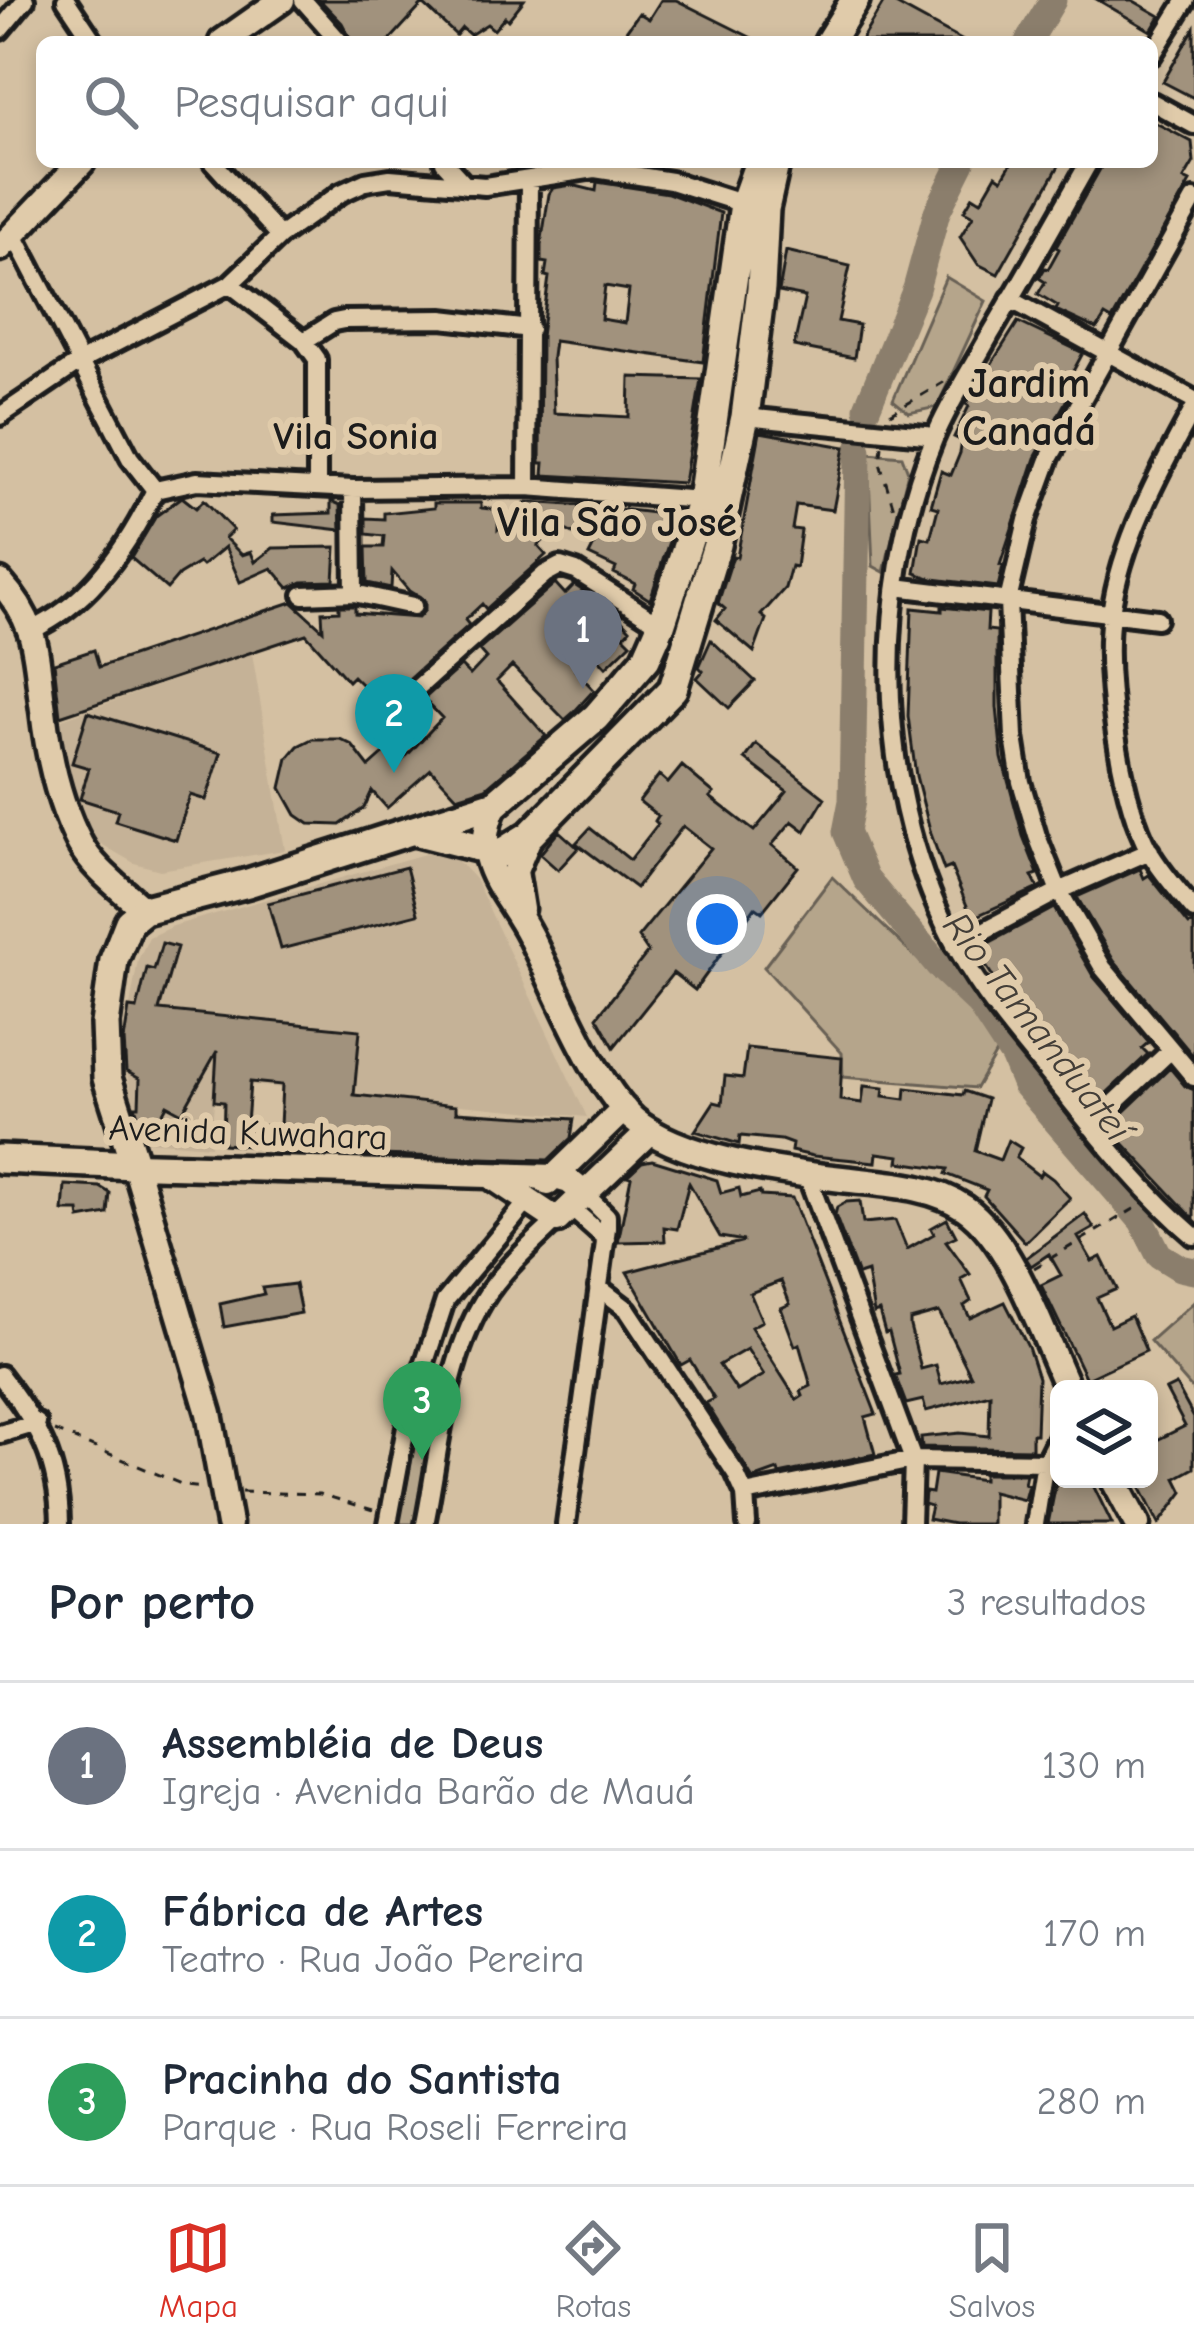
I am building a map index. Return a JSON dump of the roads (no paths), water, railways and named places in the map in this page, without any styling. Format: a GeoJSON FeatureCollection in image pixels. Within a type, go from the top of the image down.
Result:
{"type":"FeatureCollection","features":[{"type":"Feature","properties":{"kind":"main road"},"geometry":{"type":"LineString","coordinates":[[833,36],[855,0]]}},
{"type":"Feature","properties":{"kind":"main road"},"geometry":{"type":"LineString","coordinates":[[847,36],[869,0]]}},
{"type":"Feature","properties":{"kind":"main road"},"geometry":{"type":"LineString","coordinates":[[135,1166],[106,1078],[105,1024],[114,960],[124,929],[144,910],[495,804],[596,717],[634,676],[662,626],[702,500],[744,204],[757,168]]}},
{"type":"Feature","properties":{"kind":"main road"},"geometry":{"type":"LineString","coordinates":[[414,831],[484,851],[508,850],[530,835],[673,689],[717,545],[745,417],[761,289],[765,209],[774,168]]}},
{"type":"Feature","properties":{"kind":"main road"},"geometry":{"type":"LineString","coordinates":[[732,287],[748,281],[761,289]]}},
{"type":"Feature","properties":{"kind":"main road"},"geometry":{"type":"LineString","coordinates":[[529,774],[511,808],[513,819],[526,823],[546,809],[555,809]]}},
{"type":"Feature","properties":{"kind":"main road","name":"Avenida Kuwahara"},"geometry":{"type":"LineString","coordinates":[[0,1159],[135,1166]]}},
{"type":"Feature","properties":{"kind":"street"},"geometry":{"type":"LineString","coordinates":[[0,30],[25,0]]}},
{"type":"Feature","properties":{"kind":"street"},"geometry":{"type":"LineString","coordinates":[[66,0],[90,36]]}},
{"type":"Feature","properties":{"kind":"street"},"geometry":{"type":"LineString","coordinates":[[231,36],[282,0]]}},
{"type":"Feature","properties":{"kind":"street"},"geometry":{"type":"LineString","coordinates":[[303,0],[335,36]]}},
{"type":"Feature","properties":{"kind":"street"},"geometry":{"type":"LineString","coordinates":[[1158,45],[1186,0]]}},
{"type":"Feature","properties":{"kind":"street"},"geometry":{"type":"LineString","coordinates":[[1158,104],[1194,125]]}},
{"type":"Feature","properties":{"kind":"street"},"geometry":{"type":"LineString","coordinates":[[76,168],[7,242],[81,361],[130,458],[155,490]]}},
{"type":"Feature","properties":{"kind":"street"},"geometry":{"type":"LineString","coordinates":[[218,168],[280,236]]}},
{"type":"Feature","properties":{"kind":"street"},"geometry":{"type":"LineString","coordinates":[[449,168],[465,185]]}},
{"type":"Feature","properties":{"kind":"street"},"geometry":{"type":"LineString","coordinates":[[1086,168],[935,436],[902,537],[890,652],[897,760],[910,824],[955,946],[977,984],[1090,1126],[1194,1236]]}},
{"type":"Feature","properties":{"kind":"street"},"geometry":{"type":"LineString","coordinates":[[0,416],[81,361],[230,284],[280,236],[365,182],[390,178],[465,185],[529,180],[568,170],[626,172],[744,204]]}},
{"type":"Feature","properties":{"kind":"street"},"geometry":{"type":"LineString","coordinates":[[527,487],[529,180]]}},
{"type":"Feature","properties":{"kind":"street"},"geometry":{"type":"LineString","coordinates":[[1194,199],[1050,457],[1027,520],[1008,601],[1010,683],[1021,782],[1059,891],[1103,968],[1194,1077]]}},
{"type":"Feature","properties":{"kind":"street"},"geometry":{"type":"LineString","coordinates":[[230,284],[304,341],[317,359],[316,485]]}},
{"type":"Feature","properties":{"kind":"street"},"geometry":{"type":"LineString","coordinates":[[1010,299],[1194,404],[1143,508],[1111,616],[1119,756],[1150,851],[1194,910]]}},
{"type":"Feature","properties":{"kind":"street"},"geometry":{"type":"LineString","coordinates":[[304,341],[344,320],[442,319],[530,329]]}},
{"type":"Feature","properties":{"kind":"street"},"geometry":{"type":"LineString","coordinates":[[745,417],[935,436]]}},
{"type":"Feature","properties":{"kind":"street"},"geometry":{"type":"LineString","coordinates":[[32,630],[82,599],[123,545],[155,490],[197,482],[353,489],[527,487],[702,500]]}},
{"type":"Feature","properties":{"kind":"street"},"geometry":{"type":"LineString","coordinates":[[353,489],[354,593]]}},
{"type":"Feature","properties":{"kind":"street"},"geometry":{"type":"LineString","coordinates":[[387,715],[545,574],[560,566],[576,571],[662,626]]}},
{"type":"Feature","properties":{"kind":"street"},"geometry":{"type":"LineString","coordinates":[[0,582],[15,598],[32,630],[56,778],[74,830],[90,860],[144,910]]}},
{"type":"Feature","properties":{"kind":"street"},"geometry":{"type":"LineString","coordinates":[[896,587],[1157,619]]}},
{"type":"Feature","properties":{"kind":"street"},"geometry":{"type":"LineString","coordinates":[[303,596],[354,593],[413,606]]}},
{"type":"Feature","properties":{"kind":"street"},"geometry":{"type":"LineString","coordinates":[[495,804],[487,822],[484,851],[489,869],[624,1109],[650,1131],[718,1158],[938,1193],[968,1210],[992,1235],[1064,1380]]}},
{"type":"Feature","properties":{"kind":"street"},"geometry":{"type":"LineString","coordinates":[[526,929],[514,871],[530,835]]}},
{"type":"Feature","properties":{"kind":"street"},"geometry":{"type":"LineString","coordinates":[[955,946],[1059,891],[1150,851]]}},
{"type":"Feature","properties":{"kind":"street"},"geometry":{"type":"LineString","coordinates":[[1090,1126],[1171,1050]]}},
{"type":"Feature","properties":{"kind":"street"},"geometry":{"type":"LineString","coordinates":[[389,1521],[409,1411],[445,1301],[528,1201],[624,1109]]}},
{"type":"Feature","properties":{"kind":"street"},"geometry":{"type":"LineString","coordinates":[[425,1524],[453,1382],[470,1328],[500,1277],[650,1131]]}},
{"type":"Feature","properties":{"kind":"street"},"geometry":{"type":"LineString","coordinates":[[135,1166],[209,1413],[229,1524]]}},
{"type":"Feature","properties":{"kind":"street","name":"Avenida Kuwahara"},"geometry":{"type":"LineString","coordinates":[[135,1166],[555,1177],[569,1181],[571,1207]]}},
{"type":"Feature","properties":{"kind":"street"},"geometry":{"type":"LineString","coordinates":[[806,1175],[913,1460],[911,1524]]}},
{"type":"Feature","properties":{"kind":"street"},"geometry":{"type":"LineString","coordinates":[[494,1178],[528,1201],[607,1216],[566,1524]]}},
{"type":"Feature","properties":{"kind":"street"},"geometry":{"type":"LineString","coordinates":[[598,1287],[627,1309],[735,1472],[745,1494],[747,1524]]}},
{"type":"Feature","properties":{"kind":"street"},"geometry":{"type":"LineString","coordinates":[[0,1376],[37,1423],[53,1462],[60,1524]]}},
{"type":"Feature","properties":{"kind":"street"},"geometry":{"type":"LineString","coordinates":[[0,1434],[37,1423]]}},
{"type":"Feature","properties":{"kind":"street"},"geometry":{"type":"LineString","coordinates":[[1035,1524],[1050,1452]]}},
{"type":"Feature","properties":{"kind":"street"},"geometry":{"type":"LineString","coordinates":[[745,1494],[913,1460],[1045,1462]]}},
{"type":"Feature","properties":{"kind":"street"},"geometry":{"type":"LineString","coordinates":[[1118,1488],[1137,1524]]}},
{"type":"Feature","properties":{"kind":"waterway","name":"Rio Tamanduateí"},"geometry":{"type":"LineString","coordinates":[[1032,36],[1053,0]]}},
{"type":"Feature","properties":{"kind":"waterway","name":"Rio Tamanduateí"},"geometry":{"type":"LineString","coordinates":[[867,408],[916,289],[937,212],[959,168]]}},
{"type":"Feature","properties":{"kind":"waterway","name":"Rio Tamanduateí"},"geometry":{"type":"LineString","coordinates":[[858,451],[852,801],[846,832],[866,879],[939,966],[979,1004],[1013,1056],[1025,1085],[1142,1221],[1159,1255],[1194,1271]]}},
{"type":"Feature","properties":{"kind":"place","name":"Assembléia de Deus"},"geometry":{"type":"Point","coordinates":[583,689]}},
{"type":"Feature","properties":{"kind":"place","name":"Fábrica de Artes"},"geometry":{"type":"Point","coordinates":[394,773]}},
{"type":"Feature","properties":{"kind":"place","name":"Pracinha do Santista"},"geometry":{"type":"Point","coordinates":[422,1460]}},
{"type":"Feature","properties":{"kind":"district","name":"Jardim Canadá"},"geometry":{"type":"Point","coordinates":[1029,408]}},
{"type":"Feature","properties":{"kind":"district","name":"Vila Sonia"},"geometry":{"type":"Point","coordinates":[356,436]}},
{"type":"Feature","properties":{"kind":"district","name":"Vila São José"},"geometry":{"type":"Point","coordinates":[617,522]}}]}
